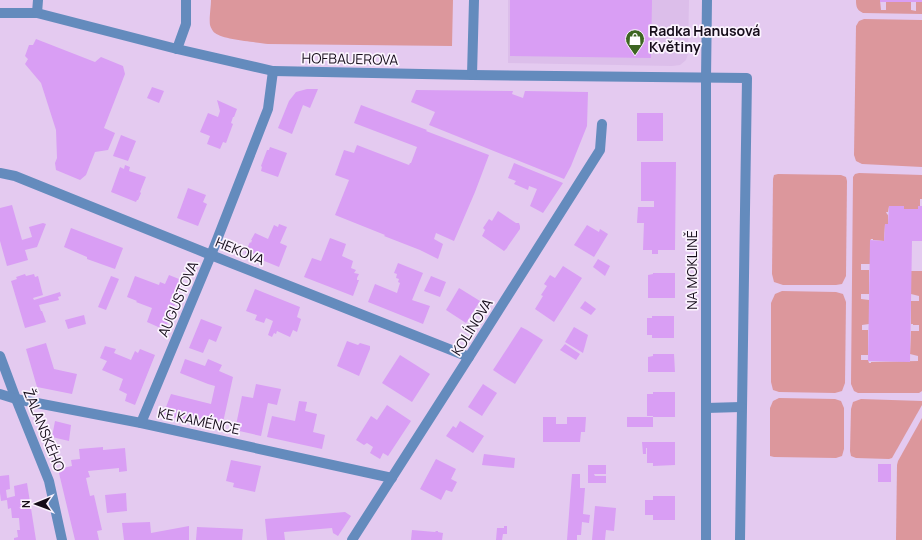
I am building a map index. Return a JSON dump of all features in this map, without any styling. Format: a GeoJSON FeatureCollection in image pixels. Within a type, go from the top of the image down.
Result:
{"type":"FeatureCollection","features":[{"type":"Feature","properties":{"kind":"street"},"geometry":{"type":"LineString","coordinates":[[37,13],[38,0]]}},
{"type":"Feature","properties":{"kind":"street"},"geometry":{"type":"LineString","coordinates":[[177,49],[186,24],[186,0]]}},
{"type":"Feature","properties":{"kind":"street"},"geometry":{"type":"LineString","coordinates":[[472,76],[474,0]]}},
{"type":"Feature","properties":{"kind":"street","name":"NA MOKLINĚ"},"geometry":{"type":"LineString","coordinates":[[706,540],[707,0]]}},
{"type":"Feature","properties":{"kind":"street","name":"HOFBAUEROVA"},"geometry":{"type":"LineString","coordinates":[[0,13],[37,13],[177,49],[272,71],[472,76],[746,78],[741,407]]}},
{"type":"Feature","properties":{"kind":"street","name":"AUGUSTOVA"},"geometry":{"type":"LineString","coordinates":[[141,423],[211,255],[268,109],[272,71]]}},
{"type":"Feature","properties":{"kind":"street","name":"KOLÍNOVA"},"geometry":{"type":"LineString","coordinates":[[352,540],[600,150],[602,124]]}},
{"type":"Feature","properties":{"kind":"street","name":"HEKOVA"},"geometry":{"type":"LineString","coordinates":[[0,172],[15,176],[469,357]]}},
{"type":"Feature","properties":{"kind":"street","name":"ŽALANSKÉHO"},"geometry":{"type":"LineString","coordinates":[[0,356],[49,481],[62,540]]}},
{"type":"Feature","properties":{"kind":"street","name":"KE KAMÉNCE"},"geometry":{"type":"LineString","coordinates":[[0,394],[16,399],[141,423],[392,478]]}},
{"type":"Feature","properties":{"kind":"street"},"geometry":{"type":"LineString","coordinates":[[706,408],[741,407],[740,540]]}},
{"type":"Feature","properties":{"kind":"shaded area"},"geometry":{"type":"Polygon","coordinates":[[[211,0],[453,0],[452,46],[268,44],[233,39],[219,35],[212,30],[210,25],[211,0]]]}},
{"type":"Feature","properties":{"kind":"shaded area"},"geometry":{"type":"Polygon","coordinates":[[[508,0],[689,0],[688,54],[686,60],[680,65],[672,66],[508,63],[508,0]]]}},
{"type":"Feature","properties":{"kind":"shaded area"},"geometry":{"type":"Polygon","coordinates":[[[856,0],[880,0],[881,10],[886,10],[886,2],[911,2],[911,10],[916,11],[916,2],[922,2],[922,14],[863,13],[857,8],[856,0]]]}},
{"type":"Feature","properties":{"kind":"shaded area"},"geometry":{"type":"Polygon","coordinates":[[[864,19],[922,20],[922,167],[862,164],[856,161],[854,155],[856,26],[859,21],[864,19]]]}},
{"type":"Feature","properties":{"kind":"shaded area"},"geometry":{"type":"Polygon","coordinates":[[[855,174],[922,175],[922,199],[920,199],[920,206],[918,209],[904,209],[904,206],[889,206],[888,212],[886,212],[888,215],[888,224],[885,224],[884,241],[871,239],[870,264],[861,264],[861,270],[869,270],[869,294],[861,294],[861,299],[869,300],[869,324],[862,325],[862,330],[868,330],[868,355],[861,355],[861,360],[868,360],[869,363],[918,361],[918,356],[910,354],[911,331],[919,331],[919,325],[911,324],[911,301],[919,301],[919,296],[911,294],[911,271],[922,271],[922,391],[919,393],[858,393],[854,391],[851,384],[853,177],[855,174]]]}},
{"type":"Feature","properties":{"kind":"shaded area"},"geometry":{"type":"Polygon","coordinates":[[[774,175],[841,175],[846,177],[846,276],[842,284],[783,285],[774,282],[772,274],[773,179],[774,175]]]}},
{"type":"Feature","properties":{"kind":"shaded area"},"geometry":{"type":"Polygon","coordinates":[[[782,291],[836,292],[843,294],[846,302],[845,383],[842,391],[835,393],[779,392],[773,390],[771,382],[771,303],[775,294],[782,291]]]}},
{"type":"Feature","properties":{"kind":"shaded area"},"geometry":{"type":"Polygon","coordinates":[[[779,398],[835,399],[841,401],[844,408],[844,449],[842,456],[836,458],[770,456],[770,408],[773,401],[779,398]]]}},
{"type":"Feature","properties":{"kind":"shaded area"},"geometry":{"type":"Polygon","coordinates":[[[861,399],[922,401],[922,405],[892,458],[856,458],[851,456],[851,409],[853,402],[861,399]]]}},
{"type":"Feature","properties":{"kind":"shaded area"},"geometry":{"type":"Polygon","coordinates":[[[922,418],[922,540],[896,540],[897,465],[922,418]]]}},
{"type":"Feature","properties":{"kind":"building"},"geometry":{"type":"Polygon","coordinates":[[[510,0],[652,0],[651,58],[510,56],[510,0]]]}},
{"type":"Feature","properties":{"kind":"building"},"geometry":{"type":"Polygon","coordinates":[[[880,0],[922,0],[922,2],[880,2],[880,0]]]}},
{"type":"Feature","properties":{"kind":"building"},"geometry":{"type":"Polygon","coordinates":[[[36,39],[95,62],[101,57],[123,66],[125,74],[104,128],[115,133],[108,150],[95,152],[86,175],[80,180],[56,170],[56,130],[41,83],[25,64],[28,59],[25,56],[29,45],[33,45],[36,39]]]}},
{"type":"Feature","properties":{"kind":"building"},"geometry":{"type":"Polygon","coordinates":[[[152,87],[164,91],[159,103],[147,98],[152,87]]]}},
{"type":"Feature","properties":{"kind":"building"},"geometry":{"type":"Polygon","coordinates":[[[307,89],[318,89],[310,108],[303,105],[292,134],[278,128],[289,101],[296,92],[307,89]]]}},
{"type":"Feature","properties":{"kind":"building"},"geometry":{"type":"Polygon","coordinates":[[[416,90],[513,91],[512,94],[523,98],[525,91],[588,92],[587,126],[571,166],[564,179],[429,125],[435,112],[411,102],[416,90]]]}},
{"type":"Feature","properties":{"kind":"building"},"geometry":{"type":"Polygon","coordinates":[[[217,100],[237,109],[231,123],[233,124],[226,143],[223,142],[220,149],[207,144],[210,136],[200,132],[208,113],[218,117],[220,111],[217,100]]]}},
{"type":"Feature","properties":{"kind":"building"},"geometry":{"type":"Polygon","coordinates":[[[361,105],[489,155],[454,241],[436,233],[434,239],[443,244],[438,259],[420,250],[384,236],[385,235],[335,215],[349,180],[335,175],[344,150],[354,153],[357,145],[409,165],[417,147],[354,123],[361,105]]]}},
{"type":"Feature","properties":{"kind":"building"},"geometry":{"type":"Polygon","coordinates":[[[637,113],[663,113],[663,141],[637,141],[637,113]]]}},
{"type":"Feature","properties":{"kind":"building"},"geometry":{"type":"Polygon","coordinates":[[[121,135],[136,141],[128,161],[113,156],[121,135]]]}},
{"type":"Feature","properties":{"kind":"building"},"geometry":{"type":"Polygon","coordinates":[[[270,147],[287,153],[278,177],[261,171],[261,166],[267,150],[269,150],[270,147]]]}},
{"type":"Feature","properties":{"kind":"building"},"geometry":{"type":"Polygon","coordinates":[[[641,162],[676,162],[675,250],[658,250],[658,254],[652,254],[652,250],[643,250],[644,223],[637,223],[638,207],[654,207],[654,201],[641,201],[641,162]]]}},
{"type":"Feature","properties":{"kind":"building"},"geometry":{"type":"Polygon","coordinates":[[[514,163],[563,183],[543,213],[530,206],[537,189],[529,186],[528,190],[514,184],[516,181],[508,178],[514,163]]]}},
{"type":"Feature","properties":{"kind":"building"},"geometry":{"type":"Polygon","coordinates":[[[125,165],[130,167],[129,171],[146,177],[140,192],[141,193],[136,202],[111,192],[120,167],[124,169],[125,165]]]}},
{"type":"Feature","properties":{"kind":"building"},"geometry":{"type":"Polygon","coordinates":[[[188,188],[206,195],[203,202],[207,204],[198,226],[177,218],[188,188]]]}},
{"type":"Feature","properties":{"kind":"building"},"geometry":{"type":"Polygon","coordinates":[[[12,205],[22,240],[32,237],[29,227],[43,223],[46,224],[37,247],[25,250],[28,260],[7,266],[0,241],[0,208],[12,205]]]}},
{"type":"Feature","properties":{"kind":"building"},"geometry":{"type":"Polygon","coordinates":[[[889,206],[904,206],[904,209],[918,209],[918,206],[922,206],[922,241],[912,241],[910,362],[868,361],[870,240],[884,241],[885,224],[888,224],[889,206]]]}},
{"type":"Feature","properties":{"kind":"building"},"geometry":{"type":"Polygon","coordinates":[[[498,211],[516,223],[519,223],[520,226],[520,229],[504,251],[482,236],[485,230],[483,228],[489,219],[492,221],[498,211]]]}},
{"type":"Feature","properties":{"kind":"building"},"geometry":{"type":"Polygon","coordinates":[[[279,224],[287,227],[280,243],[287,246],[279,267],[245,253],[255,233],[268,239],[274,225],[278,227],[279,224]]]}},
{"type":"Feature","properties":{"kind":"building"},"geometry":{"type":"Polygon","coordinates":[[[587,225],[599,232],[600,229],[608,234],[594,257],[574,245],[587,225]]]}},
{"type":"Feature","properties":{"kind":"building"},"geometry":{"type":"Polygon","coordinates":[[[71,228],[123,248],[115,269],[87,259],[87,257],[64,247],[71,228]]]}},
{"type":"Feature","properties":{"kind":"building"},"geometry":{"type":"Polygon","coordinates":[[[330,238],[346,244],[342,256],[353,261],[351,268],[356,270],[354,273],[359,274],[357,280],[359,280],[353,296],[304,277],[312,258],[321,261],[330,238]]]}},
{"type":"Feature","properties":{"kind":"building"},"geometry":{"type":"Polygon","coordinates":[[[598,259],[610,266],[605,276],[593,267],[598,259]]]}},
{"type":"Feature","properties":{"kind":"building"},"geometry":{"type":"Polygon","coordinates":[[[398,263],[423,273],[412,300],[430,306],[423,324],[368,302],[375,284],[397,293],[400,283],[398,282],[399,279],[396,278],[397,274],[394,273],[398,263]]]}},
{"type":"Feature","properties":{"kind":"building"},"geometry":{"type":"Polygon","coordinates":[[[563,266],[582,278],[554,322],[535,309],[547,286],[544,284],[550,275],[555,278],[563,266]]]}},
{"type":"Feature","properties":{"kind":"building"},"geometry":{"type":"Polygon","coordinates":[[[653,273],[675,273],[675,298],[648,298],[648,275],[653,273]]]}},
{"type":"Feature","properties":{"kind":"building"},"geometry":{"type":"Polygon","coordinates":[[[25,274],[26,276],[34,274],[35,277],[38,276],[43,295],[33,298],[34,300],[60,292],[61,296],[58,297],[59,300],[39,305],[46,322],[25,328],[11,281],[17,279],[16,277],[25,274]]]}},
{"type":"Feature","properties":{"kind":"building"},"geometry":{"type":"Polygon","coordinates":[[[169,275],[184,281],[165,330],[147,322],[152,308],[127,297],[135,276],[159,285],[160,282],[165,284],[169,275]]]}},
{"type":"Feature","properties":{"kind":"building"},"geometry":{"type":"Polygon","coordinates":[[[111,276],[119,279],[106,310],[98,307],[111,276]]]}},
{"type":"Feature","properties":{"kind":"building"},"geometry":{"type":"Polygon","coordinates":[[[431,276],[446,282],[440,297],[424,291],[431,276]]]}},
{"type":"Feature","properties":{"kind":"building"},"geometry":{"type":"Polygon","coordinates":[[[459,288],[480,301],[466,323],[446,310],[459,288]]]}},
{"type":"Feature","properties":{"kind":"building"},"geometry":{"type":"Polygon","coordinates":[[[255,289],[300,307],[297,317],[301,319],[297,332],[293,330],[290,337],[277,331],[272,337],[268,335],[273,321],[266,318],[264,323],[255,320],[257,315],[246,311],[255,289]]]}},
{"type":"Feature","properties":{"kind":"building"},"geometry":{"type":"Polygon","coordinates":[[[585,301],[596,309],[591,315],[580,308],[585,301]]]}},
{"type":"Feature","properties":{"kind":"building"},"geometry":{"type":"Polygon","coordinates":[[[84,315],[86,324],[68,329],[65,320],[84,315]]]}},
{"type":"Feature","properties":{"kind":"building"},"geometry":{"type":"Polygon","coordinates":[[[652,316],[674,316],[674,338],[652,338],[652,335],[647,335],[647,318],[652,318],[652,316]]]}},
{"type":"Feature","properties":{"kind":"building"},"geometry":{"type":"Polygon","coordinates":[[[201,319],[222,327],[216,342],[209,339],[203,353],[189,348],[201,319]]]}},
{"type":"Feature","properties":{"kind":"building"},"geometry":{"type":"Polygon","coordinates":[[[521,327],[543,340],[515,384],[493,370],[521,327]]]}},
{"type":"Feature","properties":{"kind":"building"},"geometry":{"type":"Polygon","coordinates":[[[574,327],[588,335],[583,353],[565,342],[574,327]]]}},
{"type":"Feature","properties":{"kind":"building"},"geometry":{"type":"Polygon","coordinates":[[[347,341],[358,345],[360,343],[370,346],[359,376],[337,366],[347,341]]]}},
{"type":"Feature","properties":{"kind":"building"},"geometry":{"type":"Polygon","coordinates":[[[46,343],[54,369],[77,374],[72,394],[37,387],[26,349],[46,343]]]}},
{"type":"Feature","properties":{"kind":"building"},"geometry":{"type":"Polygon","coordinates":[[[565,344],[580,354],[576,360],[560,350],[565,344]]]}},
{"type":"Feature","properties":{"kind":"building"},"geometry":{"type":"Polygon","coordinates":[[[105,346],[116,349],[114,353],[131,360],[135,351],[138,353],[140,349],[155,355],[135,405],[125,401],[127,394],[119,390],[123,379],[102,370],[107,361],[100,358],[105,346]]]}},
{"type":"Feature","properties":{"kind":"building"},"geometry":{"type":"Polygon","coordinates":[[[653,354],[674,354],[675,372],[648,372],[648,357],[653,356],[653,354]]]}},
{"type":"Feature","properties":{"kind":"building"},"geometry":{"type":"Polygon","coordinates":[[[400,355],[430,374],[412,402],[382,383],[400,355]]]}},
{"type":"Feature","properties":{"kind":"building"},"geometry":{"type":"Polygon","coordinates":[[[185,359],[205,366],[208,359],[222,365],[219,371],[233,377],[222,427],[163,415],[171,394],[211,404],[215,386],[180,373],[185,359]]]}},
{"type":"Feature","properties":{"kind":"building"},"geometry":{"type":"Polygon","coordinates":[[[256,384],[281,389],[277,405],[268,403],[261,436],[235,430],[242,396],[253,398],[256,384]]]}},
{"type":"Feature","properties":{"kind":"building"},"geometry":{"type":"Polygon","coordinates":[[[483,384],[497,393],[482,416],[468,407],[483,384]]]}},
{"type":"Feature","properties":{"kind":"building"},"geometry":{"type":"Polygon","coordinates":[[[653,392],[675,392],[675,417],[647,416],[647,394],[653,394],[653,392]]]}},
{"type":"Feature","properties":{"kind":"building"},"geometry":{"type":"Polygon","coordinates":[[[299,401],[307,402],[305,411],[317,414],[313,432],[325,435],[322,449],[267,437],[272,416],[295,421],[299,401]]]}},
{"type":"Feature","properties":{"kind":"building"},"geometry":{"type":"Polygon","coordinates":[[[387,405],[411,421],[388,456],[383,453],[380,459],[370,453],[373,447],[367,443],[364,445],[356,440],[371,416],[377,420],[387,405]]]}},
{"type":"Feature","properties":{"kind":"building"},"geometry":{"type":"Polygon","coordinates":[[[543,417],[556,417],[556,424],[567,424],[567,417],[586,417],[585,432],[581,432],[580,442],[543,442],[543,417]]]}},
{"type":"Feature","properties":{"kind":"building"},"geometry":{"type":"Polygon","coordinates":[[[627,417],[653,417],[653,427],[627,427],[627,417]]]}},
{"type":"Feature","properties":{"kind":"building"},"geometry":{"type":"Polygon","coordinates":[[[55,421],[71,425],[69,441],[52,437],[55,421]]]}},
{"type":"Feature","properties":{"kind":"building"},"geometry":{"type":"Polygon","coordinates":[[[460,421],[484,436],[473,453],[446,436],[453,426],[456,428],[460,421]]]}},
{"type":"Feature","properties":{"kind":"building"},"geometry":{"type":"Polygon","coordinates":[[[642,442],[675,442],[675,465],[653,466],[653,463],[647,463],[647,448],[646,454],[643,454],[642,442]]]}},
{"type":"Feature","properties":{"kind":"building"},"geometry":{"type":"Polygon","coordinates":[[[103,447],[103,450],[125,448],[127,471],[119,472],[119,468],[88,471],[90,477],[86,478],[90,496],[94,495],[102,530],[97,531],[99,540],[75,540],[58,469],[72,466],[71,460],[80,459],[79,449],[103,447]]]}},
{"type":"Feature","properties":{"kind":"building"},"geometry":{"type":"Polygon","coordinates":[[[484,454],[515,458],[514,468],[482,465],[484,454]]]}},
{"type":"Feature","properties":{"kind":"building"},"geometry":{"type":"Polygon","coordinates":[[[436,459],[456,469],[451,479],[457,482],[452,492],[446,490],[441,500],[420,489],[436,459]]]}},
{"type":"Feature","properties":{"kind":"building"},"geometry":{"type":"Polygon","coordinates":[[[231,460],[261,466],[255,492],[233,487],[234,483],[226,481],[231,460]]]}},
{"type":"Feature","properties":{"kind":"building"},"geometry":{"type":"Polygon","coordinates":[[[878,464],[891,464],[891,482],[878,482],[878,464]]]}},
{"type":"Feature","properties":{"kind":"building"},"geometry":{"type":"Polygon","coordinates":[[[588,465],[606,465],[606,474],[594,474],[595,476],[606,476],[606,483],[588,483],[588,465]]]}},
{"type":"Feature","properties":{"kind":"building"},"geometry":{"type":"Polygon","coordinates":[[[572,474],[580,474],[580,488],[585,488],[583,514],[590,515],[589,523],[582,522],[581,535],[577,535],[577,540],[567,540],[572,474]]]}},
{"type":"Feature","properties":{"kind":"building"},"geometry":{"type":"Polygon","coordinates":[[[9,475],[10,489],[6,490],[7,498],[15,496],[14,486],[27,483],[36,540],[14,540],[14,538],[18,537],[17,530],[20,530],[19,518],[12,518],[11,508],[8,509],[7,500],[1,501],[0,493],[0,476],[9,475]]]}},
{"type":"Feature","properties":{"kind":"building"},"geometry":{"type":"Polygon","coordinates":[[[126,493],[127,511],[107,513],[105,495],[126,493]]]}},
{"type":"Feature","properties":{"kind":"building"},"geometry":{"type":"Polygon","coordinates":[[[653,496],[675,496],[675,520],[653,520],[653,515],[645,515],[645,500],[653,500],[653,496]]]}},
{"type":"Feature","properties":{"kind":"building"},"geometry":{"type":"Polygon","coordinates":[[[595,506],[616,508],[614,531],[606,530],[605,540],[592,540],[595,506]]]}},
{"type":"Feature","properties":{"kind":"building"},"geometry":{"type":"Polygon","coordinates":[[[345,512],[351,516],[338,536],[333,533],[332,528],[284,532],[285,540],[267,540],[265,519],[345,512]]]}},
{"type":"Feature","properties":{"kind":"building"},"geometry":{"type":"Polygon","coordinates":[[[150,522],[151,533],[189,526],[189,540],[124,540],[122,523],[150,522]]]}},
{"type":"Feature","properties":{"kind":"building"},"geometry":{"type":"Polygon","coordinates":[[[504,526],[507,526],[507,534],[503,534],[502,540],[496,540],[497,528],[504,528],[504,526]]]}},
{"type":"Feature","properties":{"kind":"building"},"geometry":{"type":"Polygon","coordinates":[[[197,527],[243,529],[242,540],[196,540],[197,527]]]}},
{"type":"Feature","properties":{"kind":"building"},"geometry":{"type":"Polygon","coordinates":[[[412,530],[438,531],[443,533],[442,540],[411,540],[412,530]]]}},
{"type":"Feature","properties":{"kind":"place","name":"Radka Hanusová Květiny"},"geometry":{"type":"Point","coordinates":[635,56]}}]}
